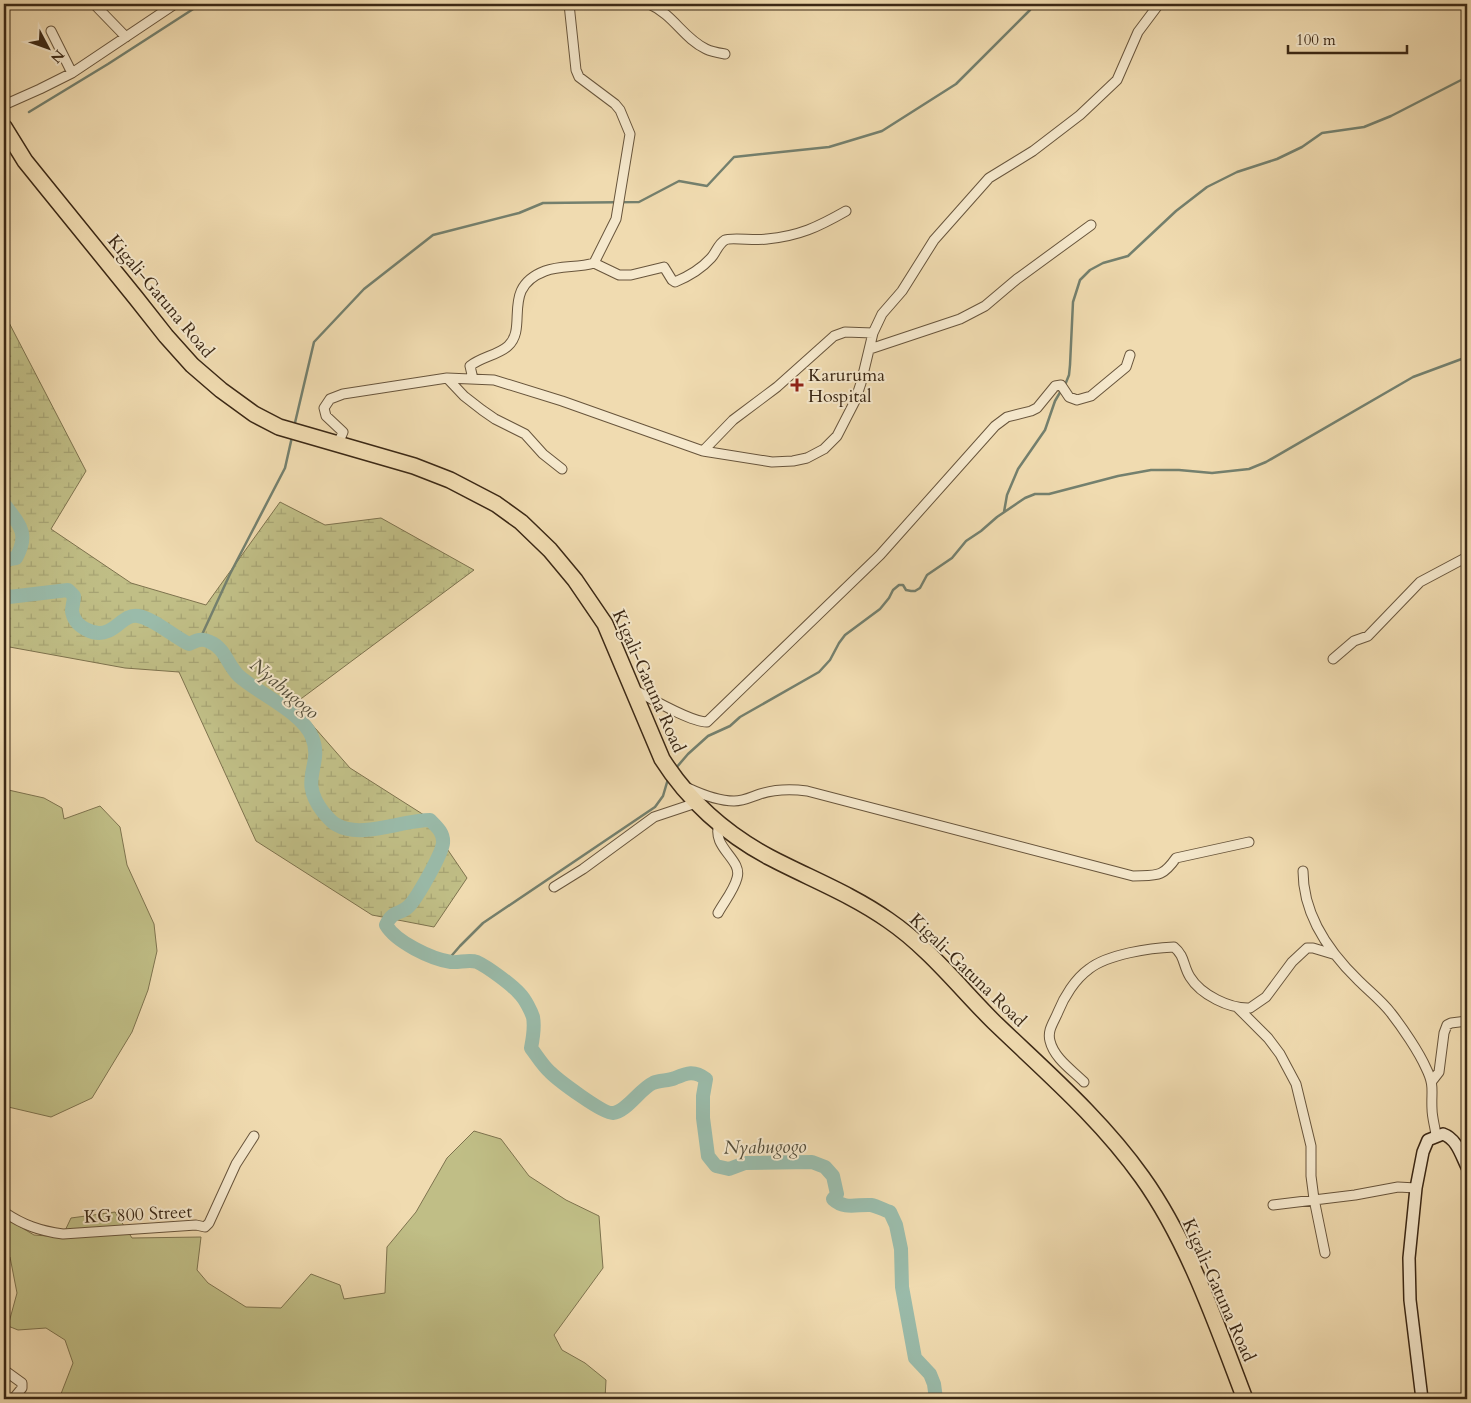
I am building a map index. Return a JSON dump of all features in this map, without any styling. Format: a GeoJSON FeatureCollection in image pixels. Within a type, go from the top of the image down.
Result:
{"type":"FeatureCollection","features":[{"type":"Feature","properties":{"kind":"highway","name":"Kigali-Gatuna Road"},"geometry":{"type":"LineString","coordinates":[[4,127],[25,161],[166,336],[192,365],[220,390],[254,414],[279,427],[414,466],[450,480],[496,504],[522,522],[550,550],[575,580],[605,624],[662,759],[681,786],[696,802],[719,824],[769,857],[835,889],[888,919],[945,969],[993,1020],[1102,1126],[1143,1177],[1177,1237],[1204,1295],[1245,1399]]}},
{"type":"Feature","properties":{"kind":"main road"},"geometry":{"type":"LineString","coordinates":[[1422,1399],[1410,1300],[1409,1258],[1416,1188],[1423,1152],[1428,1140],[1436,1135],[1443,1134],[1453,1140],[1467,1167]]}},
{"type":"Feature","properties":{"kind":"street"},"geometry":{"type":"LineString","coordinates":[[94,4],[126,37]]}},
{"type":"Feature","properties":{"kind":"street"},"geometry":{"type":"LineString","coordinates":[[4,105],[72,72],[175,4]]}},
{"type":"Feature","properties":{"kind":"street"},"geometry":{"type":"LineString","coordinates":[[569,4],[578,77],[615,104],[620,110],[630,134],[616,219],[594,263]]}},
{"type":"Feature","properties":{"kind":"street"},"geometry":{"type":"LineString","coordinates":[[649,4],[659,8],[673,19],[692,40],[707,50],[725,54]]}},
{"type":"Feature","properties":{"kind":"street"},"geometry":{"type":"LineString","coordinates":[[338,444],[343,432],[326,416],[324,408],[330,399],[342,394],[447,378],[494,380],[703,450],[772,462],[807,458],[824,449],[837,436],[847,418],[861,383],[873,332],[882,314],[902,291],[934,240],[989,178],[1033,151],[1080,115],[1117,80],[1138,32],[1159,4]]}},
{"type":"Feature","properties":{"kind":"street"},"geometry":{"type":"LineString","coordinates":[[51,31],[72,72]]}},
{"type":"Feature","properties":{"kind":"street"},"geometry":{"type":"LineString","coordinates":[[473,379],[470,366],[507,347],[512,340],[516,332],[516,314],[521,290],[532,279],[546,271],[562,266],[584,266],[594,263],[619,275],[631,275],[664,267],[675,282],[706,263],[712,258],[722,242],[727,239],[752,241],[790,236],[811,230],[846,211]]}},
{"type":"Feature","properties":{"kind":"street"},"geometry":{"type":"LineString","coordinates":[[870,349],[960,319],[985,306],[1017,279],[1091,225]]}},
{"type":"Feature","properties":{"kind":"street"},"geometry":{"type":"LineString","coordinates":[[703,450],[733,420],[777,387],[834,336],[845,332],[873,332]]}},
{"type":"Feature","properties":{"kind":"street"},"geometry":{"type":"LineString","coordinates":[[633,689],[687,716],[701,722],[707,722],[880,555],[1001,420],[1037,408],[1050,392],[1059,385],[1062,385],[1070,397],[1077,400],[1091,396],[1126,366],[1130,355]]}},
{"type":"Feature","properties":{"kind":"street"},"geometry":{"type":"LineString","coordinates":[[447,378],[464,396],[482,410],[495,419],[525,434],[543,454],[562,469]]}},
{"type":"Feature","properties":{"kind":"street"},"geometry":{"type":"LineString","coordinates":[[1333,659],[1354,641],[1368,636],[1420,582],[1467,557]]}},
{"type":"Feature","properties":{"kind":"street"},"geometry":{"type":"LineString","coordinates":[[681,786],[720,800],[733,801],[744,800],[784,789],[807,791],[1133,876],[1160,874],[1167,870],[1176,858],[1250,842]]}},
{"type":"Feature","properties":{"kind":"street"},"geometry":{"type":"LineString","coordinates":[[554,887],[654,817],[696,802]]}},
{"type":"Feature","properties":{"kind":"street"},"geometry":{"type":"LineString","coordinates":[[718,914],[737,878],[738,870],[718,840],[717,830],[719,824]]}},
{"type":"Feature","properties":{"kind":"street"},"geometry":{"type":"LineString","coordinates":[[1303,871],[1303,881],[1311,914],[1320,935],[1333,954],[1392,1014],[1420,1057],[1432,1081],[1434,1093],[1432,1109],[1436,1135]]}},
{"type":"Feature","properties":{"kind":"street"},"geometry":{"type":"LineString","coordinates":[[1084,1082],[1054,1052],[1049,1039],[1050,1025],[1061,1004],[1079,978],[1089,968],[1120,956],[1174,947],[1180,952],[1190,977],[1206,994],[1237,1007],[1250,1008],[1261,1001],[1292,962],[1307,948],[1333,954]]}},
{"type":"Feature","properties":{"kind":"street"},"geometry":{"type":"LineString","coordinates":[[1237,1007],[1274,1046],[1284,1060],[1296,1084],[1311,1146],[1311,1176],[1314,1199],[1325,1253]]}},
{"type":"Feature","properties":{"kind":"street"},"geometry":{"type":"LineString","coordinates":[[1432,1081],[1438,1072],[1444,1032],[1447,1025],[1467,1021]]}},
{"type":"Feature","properties":{"kind":"street","name":"KG 800 Street"},"geometry":{"type":"LineString","coordinates":[[4,1212],[31,1228],[63,1234],[196,1225],[205,1228],[236,1164],[254,1136]]}},
{"type":"Feature","properties":{"kind":"street"},"geometry":{"type":"LineString","coordinates":[[1273,1204],[1355,1195],[1398,1187],[1416,1188]]}},
{"type":"Feature","properties":{"kind":"street"},"geometry":{"type":"LineString","coordinates":[[4,1370],[22,1383],[22,1388],[14,1399]]}},
{"type":"Feature","properties":{"kind":"green space"},"geometry":{"type":"Polygon","coordinates":[[[4,313],[86,471],[51,529],[131,583],[206,605],[280,502],[325,525],[381,518],[474,570],[294,704],[350,768],[424,815],[467,878],[434,927],[372,915],[256,841],[179,672],[125,668],[4,646],[4,313]]]}},
{"type":"Feature","properties":{"kind":"green space"},"geometry":{"type":"Polygon","coordinates":[[[4,789],[44,798],[62,808],[64,819],[100,806],[120,827],[127,865],[154,924],[157,951],[148,990],[132,1032],[92,1098],[51,1117],[4,1106],[4,789]]]}},
{"type":"Feature","properties":{"kind":"green space"},"geometry":{"type":"Polygon","coordinates":[[[474,1131],[501,1139],[529,1176],[566,1200],[599,1216],[603,1268],[554,1335],[562,1350],[585,1363],[606,1380],[605,1399],[59,1399],[73,1363],[65,1340],[46,1328],[18,1330],[8,1326],[17,1293],[10,1257],[4,1253],[4,1217],[34,1235],[62,1237],[71,1218],[115,1212],[132,1238],[201,1237],[197,1270],[208,1283],[246,1307],[281,1308],[311,1274],[340,1285],[344,1299],[385,1293],[387,1247],[416,1212],[447,1158],[474,1131]]]}},
{"type":"Feature","properties":{"kind":"waterway"},"geometry":{"type":"LineString","coordinates":[[29,112],[201,4]]}},
{"type":"Feature","properties":{"kind":"waterway"},"geometry":{"type":"LineString","coordinates":[[294,427],[314,342],[364,289],[433,235],[519,213],[543,203],[639,202],[679,181],[707,186],[734,157],[829,147],[882,131],[956,84],[1030,10],[1033,4]]}},
{"type":"Feature","properties":{"kind":"waterway"},"geometry":{"type":"LineString","coordinates":[[1065,385],[1070,365],[1073,302],[1080,280],[1090,270],[1103,263],[1128,256],[1176,211],[1207,187],[1237,172],[1277,159],[1302,147],[1322,133],[1364,127],[1391,116],[1467,77]]}},
{"type":"Feature","properties":{"kind":"waterway"},"geometry":{"type":"LineString","coordinates":[[676,768],[708,736],[730,726],[740,717],[819,672],[830,660],[845,635],[880,609],[893,590],[899,585],[903,585],[906,590],[911,591],[920,588],[927,575],[952,558],[966,541],[1025,498],[1035,494],[1049,494],[1118,476],[1151,470],[1212,473],[1249,469],[1266,462],[1413,377],[1467,357]]}},
{"type":"Feature","properties":{"kind":"waterway"},"geometry":{"type":"LineString","coordinates":[[1004,512],[1007,495],[1018,469],[1045,430],[1055,401],[1062,389]]}},
{"type":"Feature","properties":{"kind":"waterway"},"geometry":{"type":"LineString","coordinates":[[200,639],[230,574],[285,468],[292,437]]}},
{"type":"Feature","properties":{"kind":"waterway","name":"Nyabugogo"},"geometry":{"type":"LineString","coordinates":[[4,504],[18,523],[22,535],[22,542],[16,558],[4,560]]}},
{"type":"Feature","properties":{"kind":"waterway","name":"Nyabugogo"},"geometry":{"type":"LineString","coordinates":[[4,593],[9,597],[68,590],[74,596],[72,611],[74,617],[81,626],[91,632],[103,633],[129,617],[138,616],[150,620],[189,644],[200,640],[210,642],[219,648],[239,676],[290,711],[307,728],[315,747],[311,781],[312,790],[323,812],[333,823],[346,829],[369,830],[430,820],[440,830],[443,843],[442,849],[429,876],[413,901],[406,909],[394,914],[386,925],[398,938],[415,949],[451,962],[477,962],[511,986],[524,999],[533,1017],[534,1029],[531,1048],[547,1070],[581,1096],[600,1108],[613,1113],[623,1109],[653,1083],[687,1074],[698,1074],[706,1079],[703,1096],[703,1118],[708,1156],[716,1166],[729,1169],[745,1163],[812,1162],[825,1167],[833,1176],[837,1194],[833,1199],[842,1204],[871,1205],[890,1212],[896,1225],[901,1249],[902,1287],[915,1358],[930,1374],[934,1384],[936,1399]]}},
{"type":"Feature","properties":{"kind":"waterway"},"geometry":{"type":"LineString","coordinates":[[447,961],[483,923],[655,807],[663,796],[668,779]]}},
{"type":"Feature","properties":{"kind":"place","name":"Karuruma Hospital"},"geometry":{"type":"Point","coordinates":[797,385]}}]}
